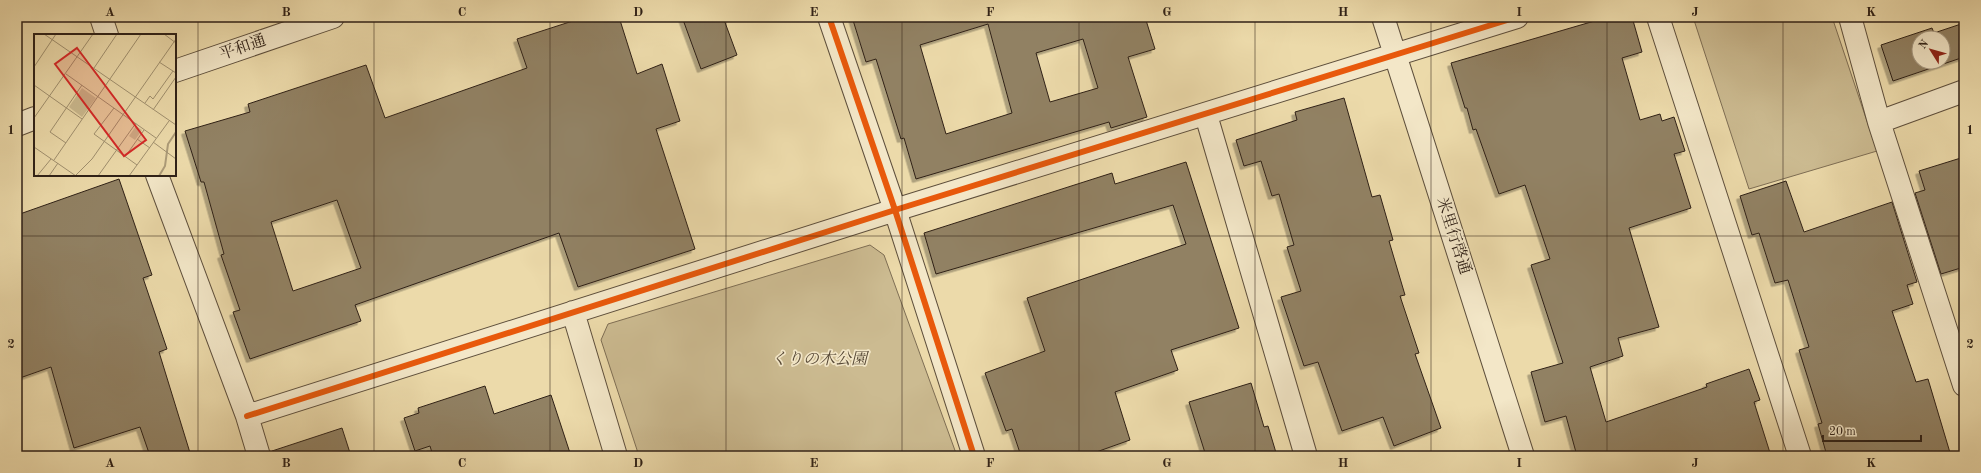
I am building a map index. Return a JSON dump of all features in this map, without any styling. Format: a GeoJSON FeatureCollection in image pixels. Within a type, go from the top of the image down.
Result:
{"type":"FeatureCollection","features":[{"type":"Feature","properties":{"kind":"street"},"geometry":{"type":"LineString","coordinates":[[101,17],[107,34]]}},
{"type":"Feature","properties":{"kind":"street","name":"平和通"},"geometry":{"type":"LineString","coordinates":[[176,71],[333,17]]}},
{"type":"Feature","properties":{"kind":"street"},"geometry":{"type":"LineString","coordinates":[[829,17],[895,210],[974,456]]}},
{"type":"Feature","properties":{"kind":"street","name":"米里行啓通"},"geometry":{"type":"LineString","coordinates":[[1383,17],[1523,456]]}},
{"type":"Feature","properties":{"kind":"street"},"geometry":{"type":"LineString","coordinates":[[248,416],[895,210],[1206,115],[1517,17]]}},
{"type":"Feature","properties":{"kind":"street"},"geometry":{"type":"LineString","coordinates":[[1658,17],[1800,456]]}},
{"type":"Feature","properties":{"kind":"street"},"geometry":{"type":"LineString","coordinates":[[1850,17],[1879,122],[1964,385]]}},
{"type":"Feature","properties":{"kind":"street"},"geometry":{"type":"LineString","coordinates":[[1879,122],[1964,91]]}},
{"type":"Feature","properties":{"kind":"street"},"geometry":{"type":"LineString","coordinates":[[1206,115],[1306,456]]}},
{"type":"Feature","properties":{"kind":"street"},"geometry":{"type":"LineString","coordinates":[[17,125],[34,118]]}},
{"type":"Feature","properties":{"kind":"street"},"geometry":{"type":"LineString","coordinates":[[157,176],[248,416],[260,456]]}},
{"type":"Feature","properties":{"kind":"street"},"geometry":{"type":"LineString","coordinates":[[573,312],[616,456]]}},
{"type":"Feature","properties":{"kind":"green space"},"geometry":{"type":"Polygon","coordinates":[[[1693,17],[1832,17],[1877,151],[1749,189],[1693,17]]]}},
{"type":"Feature","properties":{"kind":"green space","name":"くりの木公園"},"geometry":{"type":"Polygon","coordinates":[[[870,245],[884,255],[957,456],[639,456],[601,340],[608,324],[870,245]]]}},
{"type":"Feature","properties":{"kind":"building"},"geometry":{"type":"Polygon","coordinates":[[[585,17],[619,17],[637,74],[662,64],[680,121],[656,129],[695,249],[578,287],[559,233],[355,305],[361,321],[250,359],[233,312],[240,310],[221,255],[224,254],[204,182],[201,182],[185,131],[250,112],[248,104],[366,65],[385,118],[527,68],[517,39],[585,17]],[[337,200],[271,222],[293,291],[361,268],[337,200]]]}},
{"type":"Feature","properties":{"kind":"building"},"geometry":{"type":"Polygon","coordinates":[[[682,17],[723,17],[737,55],[701,69],[682,17]]]}},
{"type":"Feature","properties":{"kind":"building"},"geometry":{"type":"Polygon","coordinates":[[[852,17],[1145,17],[1155,49],[1128,57],[1147,117],[1111,128],[1109,122],[916,179],[904,138],[901,139],[876,59],[866,62],[852,17]],[[988,24],[920,45],[946,134],[1012,113],[988,24]],[[1083,39],[1036,53],[1050,102],[1098,88],[1083,39]]]}},
{"type":"Feature","properties":{"kind":"building"},"geometry":{"type":"Polygon","coordinates":[[[1608,17],[1632,17],[1642,52],[1622,58],[1640,120],[1660,114],[1662,121],[1674,117],[1685,151],[1674,154],[1691,208],[1629,228],[1659,327],[1618,338],[1623,356],[1590,367],[1606,422],[1707,387],[1706,384],[1749,369],[1760,400],[1754,402],[1771,456],[1577,456],[1566,416],[1545,422],[1531,372],[1563,363],[1531,265],[1550,259],[1525,185],[1499,194],[1476,129],[1473,130],[1451,63],[1608,17]]]}},
{"type":"Feature","properties":{"kind":"building"},"geometry":{"type":"Polygon","coordinates":[[[1964,23],[1964,57],[1951,61],[1951,30],[1943,30],[1964,23]]]}},
{"type":"Feature","properties":{"kind":"building"},"geometry":{"type":"Polygon","coordinates":[[[1911,35],[1911,70],[1926,70],[1893,81],[1881,45],[1911,35]]]}},
{"type":"Feature","properties":{"kind":"building"},"geometry":{"type":"Polygon","coordinates":[[[1344,98],[1372,197],[1380,195],[1393,240],[1389,241],[1405,295],[1400,296],[1419,353],[1415,354],[1441,428],[1394,446],[1383,417],[1342,431],[1318,362],[1304,366],[1281,297],[1301,291],[1287,247],[1294,245],[1279,194],[1272,196],[1261,161],[1244,166],[1236,140],[1297,120],[1295,112],[1344,98]]]}},
{"type":"Feature","properties":{"kind":"building"},"geometry":{"type":"Polygon","coordinates":[[[1964,157],[1964,267],[1941,274],[1915,193],[1925,190],[1919,171],[1964,157]]]}},
{"type":"Feature","properties":{"kind":"building"},"geometry":{"type":"Polygon","coordinates":[[[1186,162],[1239,328],[1171,350],[1178,370],[1115,392],[1130,440],[1085,456],[1021,456],[1012,429],[1006,431],[985,373],[1045,351],[1027,298],[1186,244],[1173,205],[936,274],[924,233],[1112,173],[1115,184],[1186,162]]]}},
{"type":"Feature","properties":{"kind":"building"},"geometry":{"type":"Polygon","coordinates":[[[119,179],[152,275],[143,278],[167,349],[159,352],[191,456],[150,456],[140,427],[74,448],[51,367],[17,379],[17,215],[119,179]]]}},
{"type":"Feature","properties":{"kind":"building"},"geometry":{"type":"Polygon","coordinates":[[[1786,181],[1804,232],[1892,202],[1917,282],[1907,285],[1913,304],[1892,311],[1916,382],[1928,379],[1951,456],[1827,456],[1818,424],[1822,423],[1799,350],[1809,347],[1788,280],[1775,283],[1759,233],[1752,235],[1740,196],[1786,181]]]}},
{"type":"Feature","properties":{"kind":"building"},"geometry":{"type":"Polygon","coordinates":[[[1251,383],[1264,427],[1268,426],[1277,456],[1206,456],[1189,402],[1251,383]]]}},
{"type":"Feature","properties":{"kind":"building"},"geometry":{"type":"Polygon","coordinates":[[[485,386],[494,414],[551,395],[571,456],[433,456],[430,446],[415,451],[404,418],[419,413],[418,408],[485,386]]]}},
{"type":"Feature","properties":{"kind":"building"},"geometry":{"type":"Polygon","coordinates":[[[342,428],[351,456],[272,456],[272,451],[342,428]]]}},
{"type":"Feature","properties":{"kind":"cycle path"},"geometry":{"type":"LineString","coordinates":[[829,17],[895,210],[974,456]]}},
{"type":"Feature","properties":{"kind":"cycle path"},"geometry":{"type":"LineString","coordinates":[[247,416],[895,210],[1517,17]]}}]}
